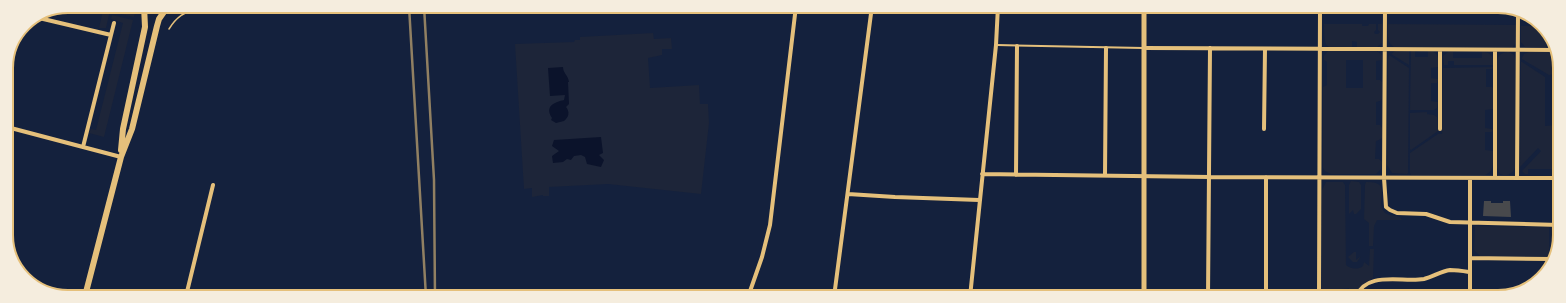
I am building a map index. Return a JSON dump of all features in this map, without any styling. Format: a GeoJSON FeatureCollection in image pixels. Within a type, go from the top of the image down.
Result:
{"type":"FeatureCollection","features":[{"type":"Feature","properties":{"kind":"main road"},"geometry":{"type":"LineString","coordinates":[[121,157],[124,129],[145,27],[144,13]]}},
{"type":"Feature","properties":{"kind":"main road"},"geometry":{"type":"LineString","coordinates":[[87,290],[121,157],[132,129],[157,26],[164,13]]}},
{"type":"Feature","properties":{"kind":"street"},"geometry":{"type":"LineString","coordinates":[[750,290],[762,257],[770,225],[795,13]]}},
{"type":"Feature","properties":{"kind":"street"},"geometry":{"type":"LineString","coordinates":[[835,290],[871,13]]}},
{"type":"Feature","properties":{"kind":"street"},"geometry":{"type":"LineString","coordinates":[[971,290],[996,45],[998,13]]}},
{"type":"Feature","properties":{"kind":"street"},"geometry":{"type":"LineString","coordinates":[[1144,13],[1144,290]]}},
{"type":"Feature","properties":{"kind":"street"},"geometry":{"type":"LineString","coordinates":[[1319,290],[1321,177],[1320,13]]}},
{"type":"Feature","properties":{"kind":"street"},"geometry":{"type":"LineString","coordinates":[[1385,13],[1384,178],[1386,207],[1397,213],[1426,214],[1450,222],[1553,225]]}},
{"type":"Feature","properties":{"kind":"street"},"geometry":{"type":"LineString","coordinates":[[1517,178],[1518,17]]}},
{"type":"Feature","properties":{"kind":"street"},"geometry":{"type":"LineString","coordinates":[[43,19],[111,35]]}},
{"type":"Feature","properties":{"kind":"street"},"geometry":{"type":"LineString","coordinates":[[83,147],[114,23]]}},
{"type":"Feature","properties":{"kind":"street"},"geometry":{"type":"LineString","coordinates":[[1016,175],[1017,46]]}},
{"type":"Feature","properties":{"kind":"street"},"geometry":{"type":"LineString","coordinates":[[1106,48],[1106,175]]}},
{"type":"Feature","properties":{"kind":"street"},"geometry":{"type":"LineString","coordinates":[[1144,48],[1550,50]]}},
{"type":"Feature","properties":{"kind":"street"},"geometry":{"type":"LineString","coordinates":[[1208,290],[1210,48]]}},
{"type":"Feature","properties":{"kind":"street"},"geometry":{"type":"LineString","coordinates":[[1264,130],[1265,49]]}},
{"type":"Feature","properties":{"kind":"street"},"geometry":{"type":"LineString","coordinates":[[1440,50],[1440,129]]}},
{"type":"Feature","properties":{"kind":"street"},"geometry":{"type":"LineString","coordinates":[[1495,50],[1495,178]]}},
{"type":"Feature","properties":{"kind":"street"},"geometry":{"type":"LineString","coordinates":[[13,129],[121,157]]}},
{"type":"Feature","properties":{"kind":"street"},"geometry":{"type":"LineString","coordinates":[[982,174],[1210,177],[1553,178]]}},
{"type":"Feature","properties":{"kind":"street"},"geometry":{"type":"LineString","coordinates":[[1266,177],[1266,290]]}},
{"type":"Feature","properties":{"kind":"street"},"geometry":{"type":"LineString","coordinates":[[1470,178],[1470,290]]}},
{"type":"Feature","properties":{"kind":"street"},"geometry":{"type":"LineString","coordinates":[[188,290],[214,186]]}},
{"type":"Feature","properties":{"kind":"street"},"geometry":{"type":"LineString","coordinates":[[848,194],[895,198],[979,200]]}},
{"type":"Feature","properties":{"kind":"street"},"geometry":{"type":"LineString","coordinates":[[1470,258],[1547,259]]}},
{"type":"Feature","properties":{"kind":"street"},"geometry":{"type":"LineString","coordinates":[[1361,290],[1366,284],[1379,280],[1424,279],[1450,270],[1469,272]]}},
{"type":"Feature","properties":{"kind":"lane"},"geometry":{"type":"LineString","coordinates":[[996,45],[1144,48]]}},
{"type":"Feature","properties":{"kind":"path"},"geometry":{"type":"LineString","coordinates":[[169,29],[178,17],[187,13]]}},
{"type":"Feature","properties":{"kind":"shaded area"},"geometry":{"type":"Polygon","coordinates":[[[102,13],[109,13],[106,28],[99,28],[102,13]]]}},
{"type":"Feature","properties":{"kind":"shaded area"},"geometry":{"type":"Polygon","coordinates":[[[116,13],[135,13],[134,17],[116,13]]]}},
{"type":"Feature","properties":{"kind":"shaded area"},"geometry":{"type":"Polygon","coordinates":[[[112,15],[133,20],[104,137],[89,133],[91,129],[96,130],[123,23],[111,19],[112,15]]]}},
{"type":"Feature","properties":{"kind":"shaded area"},"geometry":{"type":"Polygon","coordinates":[[[1324,24],[1362,24],[1362,26],[1368,26],[1369,24],[1376,24],[1376,30],[1374,32],[1375,34],[1378,34],[1380,32],[1378,30],[1378,24],[1382,24],[1382,43],[1376,48],[1357,48],[1357,42],[1352,41],[1352,48],[1332,48],[1326,44],[1324,24]]]}},
{"type":"Feature","properties":{"kind":"shaded area"},"geometry":{"type":"Polygon","coordinates":[[[1388,24],[1516,25],[1516,43],[1512,48],[1394,47],[1391,45],[1389,40],[1388,24]]]}},
{"type":"Feature","properties":{"kind":"shaded area"},"geometry":{"type":"Polygon","coordinates":[[[1521,26],[1533,26],[1542,35],[1547,43],[1546,48],[1525,47],[1521,42],[1521,26]]]}},
{"type":"Feature","properties":{"kind":"shaded area"},"geometry":{"type":"Polygon","coordinates":[[[653,33],[654,39],[671,38],[672,49],[662,49],[662,55],[648,58],[650,88],[699,85],[700,104],[708,104],[709,123],[701,194],[608,184],[549,187],[549,196],[543,195],[532,197],[532,188],[524,189],[515,44],[574,42],[575,40],[580,40],[580,37],[653,33]]]}},
{"type":"Feature","properties":{"kind":"shaded area"},"geometry":{"type":"Polygon","coordinates":[[[1328,51],[1377,51],[1382,55],[1382,60],[1376,61],[1376,80],[1380,80],[1382,82],[1382,99],[1376,102],[1376,125],[1380,125],[1382,128],[1382,138],[1376,141],[1375,159],[1379,159],[1382,162],[1381,169],[1376,174],[1331,174],[1323,168],[1323,87],[1327,85],[1327,62],[1324,60],[1324,56],[1328,51]],[[1346,60],[1346,88],[1363,88],[1363,60],[1346,60]]]}},
{"type":"Feature","properties":{"kind":"shaded area"},"geometry":{"type":"Polygon","coordinates":[[[1395,51],[1409,51],[1409,65],[1391,54],[1395,51]]]}},
{"type":"Feature","properties":{"kind":"shaded area"},"geometry":{"type":"Polygon","coordinates":[[[1411,51],[1415,51],[1415,57],[1428,57],[1428,51],[1438,56],[1438,67],[1431,68],[1431,78],[1438,79],[1437,83],[1431,83],[1431,101],[1438,102],[1437,108],[1434,110],[1410,110],[1411,51]]]}},
{"type":"Feature","properties":{"kind":"shaded area"},"geometry":{"type":"Polygon","coordinates":[[[1448,52],[1453,52],[1453,58],[1482,58],[1482,52],[1488,53],[1493,59],[1494,65],[1454,65],[1454,61],[1448,61],[1448,65],[1444,65],[1443,56],[1448,52]]]}},
{"type":"Feature","properties":{"kind":"shaded area"},"geometry":{"type":"Polygon","coordinates":[[[1505,52],[1509,52],[1514,55],[1516,61],[1515,168],[1511,173],[1505,175],[1500,174],[1496,166],[1497,60],[1499,56],[1505,52]]]}},
{"type":"Feature","properties":{"kind":"shaded area"},"geometry":{"type":"Polygon","coordinates":[[[1529,52],[1550,52],[1553,74],[1549,75],[1522,59],[1524,54],[1529,52]]]}},
{"type":"Feature","properties":{"kind":"shaded area"},"geometry":{"type":"Polygon","coordinates":[[[1389,55],[1409,68],[1407,174],[1392,173],[1387,165],[1389,55]]]}},
{"type":"Feature","properties":{"kind":"shaded area"},"geometry":{"type":"Polygon","coordinates":[[[1522,62],[1545,77],[1545,126],[1553,125],[1553,169],[1528,169],[1528,174],[1525,174],[1522,171],[1541,151],[1538,148],[1520,167],[1522,62]]]}},
{"type":"Feature","properties":{"kind":"shaded area"},"geometry":{"type":"Polygon","coordinates":[[[563,67],[569,82],[569,104],[566,107],[568,114],[564,121],[556,123],[551,120],[552,118],[549,110],[554,103],[564,100],[565,95],[550,96],[548,68],[563,67]]]}},
{"type":"Feature","properties":{"kind":"shaded area"},"geometry":{"type":"Polygon","coordinates":[[[1494,67],[1492,69],[1486,69],[1486,87],[1492,87],[1494,89],[1493,109],[1485,110],[1485,128],[1493,130],[1492,132],[1485,132],[1485,150],[1493,151],[1493,165],[1490,171],[1485,175],[1411,175],[1410,153],[1438,134],[1442,134],[1443,68],[1494,67]]]}},
{"type":"Feature","properties":{"kind":"shaded area"},"geometry":{"type":"Polygon","coordinates":[[[1427,112],[1427,114],[1437,117],[1438,131],[1411,150],[1410,113],[1427,112]]]}},
{"type":"Feature","properties":{"kind":"shaded area"},"geometry":{"type":"Polygon","coordinates":[[[601,137],[603,153],[599,155],[604,160],[601,167],[587,164],[585,157],[581,155],[574,156],[571,160],[567,159],[563,162],[553,163],[552,156],[559,151],[552,146],[554,140],[601,137]]]}},
{"type":"Feature","properties":{"kind":"shaded area"},"geometry":{"type":"Polygon","coordinates":[[[1351,181],[1359,182],[1361,185],[1361,209],[1356,214],[1354,214],[1353,210],[1349,214],[1349,185],[1351,181]]]}},
{"type":"Feature","properties":{"kind":"shaded area"},"geometry":{"type":"Polygon","coordinates":[[[1326,182],[1343,182],[1345,185],[1346,265],[1356,268],[1363,266],[1364,262],[1369,266],[1370,249],[1374,249],[1373,278],[1358,290],[1349,290],[1349,288],[1342,290],[1322,290],[1322,190],[1326,182]]]}},
{"type":"Feature","properties":{"kind":"shaded area"},"geometry":{"type":"Polygon","coordinates":[[[1366,182],[1380,185],[1382,189],[1381,205],[1383,210],[1387,214],[1400,217],[1402,220],[1377,220],[1374,226],[1373,246],[1369,246],[1369,223],[1364,219],[1366,182]]]}},
{"type":"Feature","properties":{"kind":"shaded area"},"geometry":{"type":"Polygon","coordinates":[[[1475,226],[1549,227],[1548,257],[1480,256],[1474,250],[1475,226]]]}},
{"type":"Feature","properties":{"kind":"shaded area"},"geometry":{"type":"Polygon","coordinates":[[[1551,227],[1553,227],[1553,242],[1552,246],[1551,227]]]}},
{"type":"Feature","properties":{"kind":"shaded area"},"geometry":{"type":"Polygon","coordinates":[[[1356,252],[1356,260],[1361,256],[1357,262],[1353,262],[1348,257],[1356,252]]]}},
{"type":"Feature","properties":{"kind":"building"},"geometry":{"type":"Polygon","coordinates":[[[1484,201],[1491,201],[1491,203],[1503,203],[1503,201],[1510,201],[1511,217],[1483,216],[1484,201]]]}},
{"type":"Feature","properties":{"kind":"railway"},"geometry":{"type":"LineString","coordinates":[[409,13],[426,290]]}},
{"type":"Feature","properties":{"kind":"railway"},"geometry":{"type":"LineString","coordinates":[[424,13],[434,180],[435,290]]}}]}
